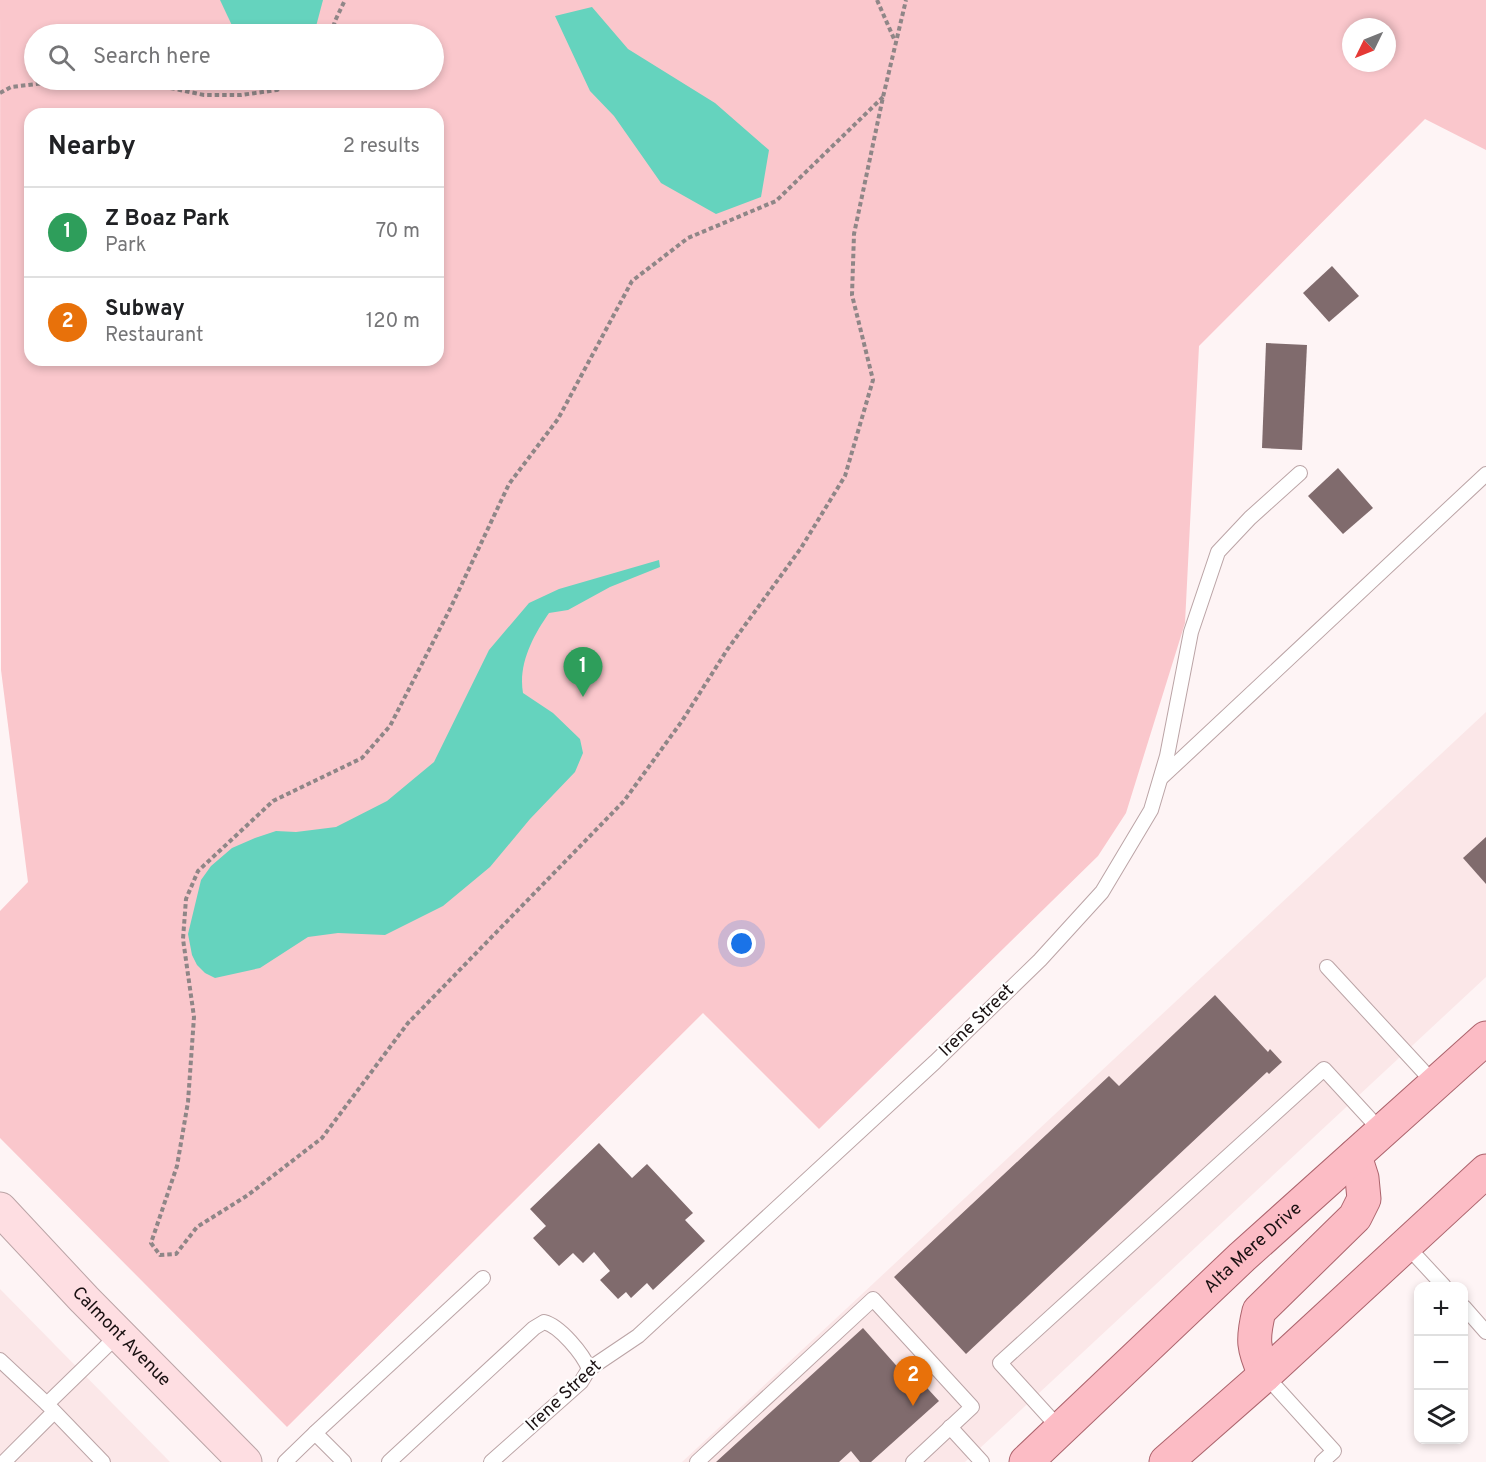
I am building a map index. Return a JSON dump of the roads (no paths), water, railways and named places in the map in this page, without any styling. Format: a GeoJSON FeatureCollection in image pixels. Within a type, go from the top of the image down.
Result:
{"type":"FeatureCollection","features":[{"type":"Feature","properties":{"kind":"main road","name":"Alta Mere Drive"},"geometry":{"type":"LineString","coordinates":[[1032,1460],[1060,1429],[1242,1257],[1486,1038]]}},
{"type":"Feature","properties":{"kind":"main road"},"geometry":{"type":"LineString","coordinates":[[1265,1374],[1254,1349],[1254,1330],[1259,1311],[1355,1217],[1364,1199],[1362,1178],[1354,1156]]}},
{"type":"Feature","properties":{"kind":"main road"},"geometry":{"type":"LineString","coordinates":[[1166,1462],[1486,1170]]}},
{"type":"Feature","properties":{"kind":"main road","name":"Calmont Avenue"},"geometry":{"type":"LineString","coordinates":[[0,1209],[245,1462]]}},
{"type":"Feature","properties":{"kind":"lane","name":"Irene Street"},"geometry":{"type":"LineString","coordinates":[[491,1462],[581,1382],[589,1369],[638,1336],[935,1062],[1040,960],[1102,892],[1151,810],[1167,756],[1191,632],[1218,552],[1250,518],[1300,473]]}},
{"type":"Feature","properties":{"kind":"lane"},"geometry":{"type":"LineString","coordinates":[[1160,779],[1486,474]]}},
{"type":"Feature","properties":{"kind":"lane"},"geometry":{"type":"LineString","coordinates":[[1327,967],[1435,1084]]}},
{"type":"Feature","properties":{"kind":"lane"},"geometry":{"type":"LineString","coordinates":[[1060,1429],[1000,1363],[1324,1069],[1382,1132]]}},
{"type":"Feature","properties":{"kind":"lane"},"geometry":{"type":"LineString","coordinates":[[1405,1244],[1439,1282]]}},
{"type":"Feature","properties":{"kind":"lane"},"geometry":{"type":"LineString","coordinates":[[285,1462],[483,1278]]}},
{"type":"Feature","properties":{"kind":"lane"},"geometry":{"type":"LineString","coordinates":[[697,1462],[873,1299],[972,1407],[913,1462]]}},
{"type":"Feature","properties":{"kind":"lane"},"geometry":{"type":"LineString","coordinates":[[1468,1312],[1486,1332]]}},
{"type":"Feature","properties":{"kind":"lane"},"geometry":{"type":"LineString","coordinates":[[389,1462],[544,1322],[552,1324],[585,1357],[589,1369]]}},
{"type":"Feature","properties":{"kind":"lane"},"geometry":{"type":"LineString","coordinates":[[4,1462],[50,1408],[119,1334]]}},
{"type":"Feature","properties":{"kind":"lane"},"geometry":{"type":"LineString","coordinates":[[0,1360],[103,1462]]}},
{"type":"Feature","properties":{"kind":"lane"},"geometry":{"type":"LineString","coordinates":[[1265,1374],[1344,1462]]}},
{"type":"Feature","properties":{"kind":"lane"},"geometry":{"type":"LineString","coordinates":[[950,1427],[982,1462]]}},
{"type":"Feature","properties":{"kind":"lane"},"geometry":{"type":"LineString","coordinates":[[315,1433],[344,1462]]}},
{"type":"Feature","properties":{"kind":"lane"},"geometry":{"type":"LineString","coordinates":[[1322,1462],[1334,1451]]}},
{"type":"Feature","properties":{"kind":"place","name":"Z Boaz Park"},"geometry":{"type":"Point","coordinates":[583,697]}},
{"type":"Feature","properties":{"kind":"place","name":"Subway"},"geometry":{"type":"Point","coordinates":[913,1406]}}]}
